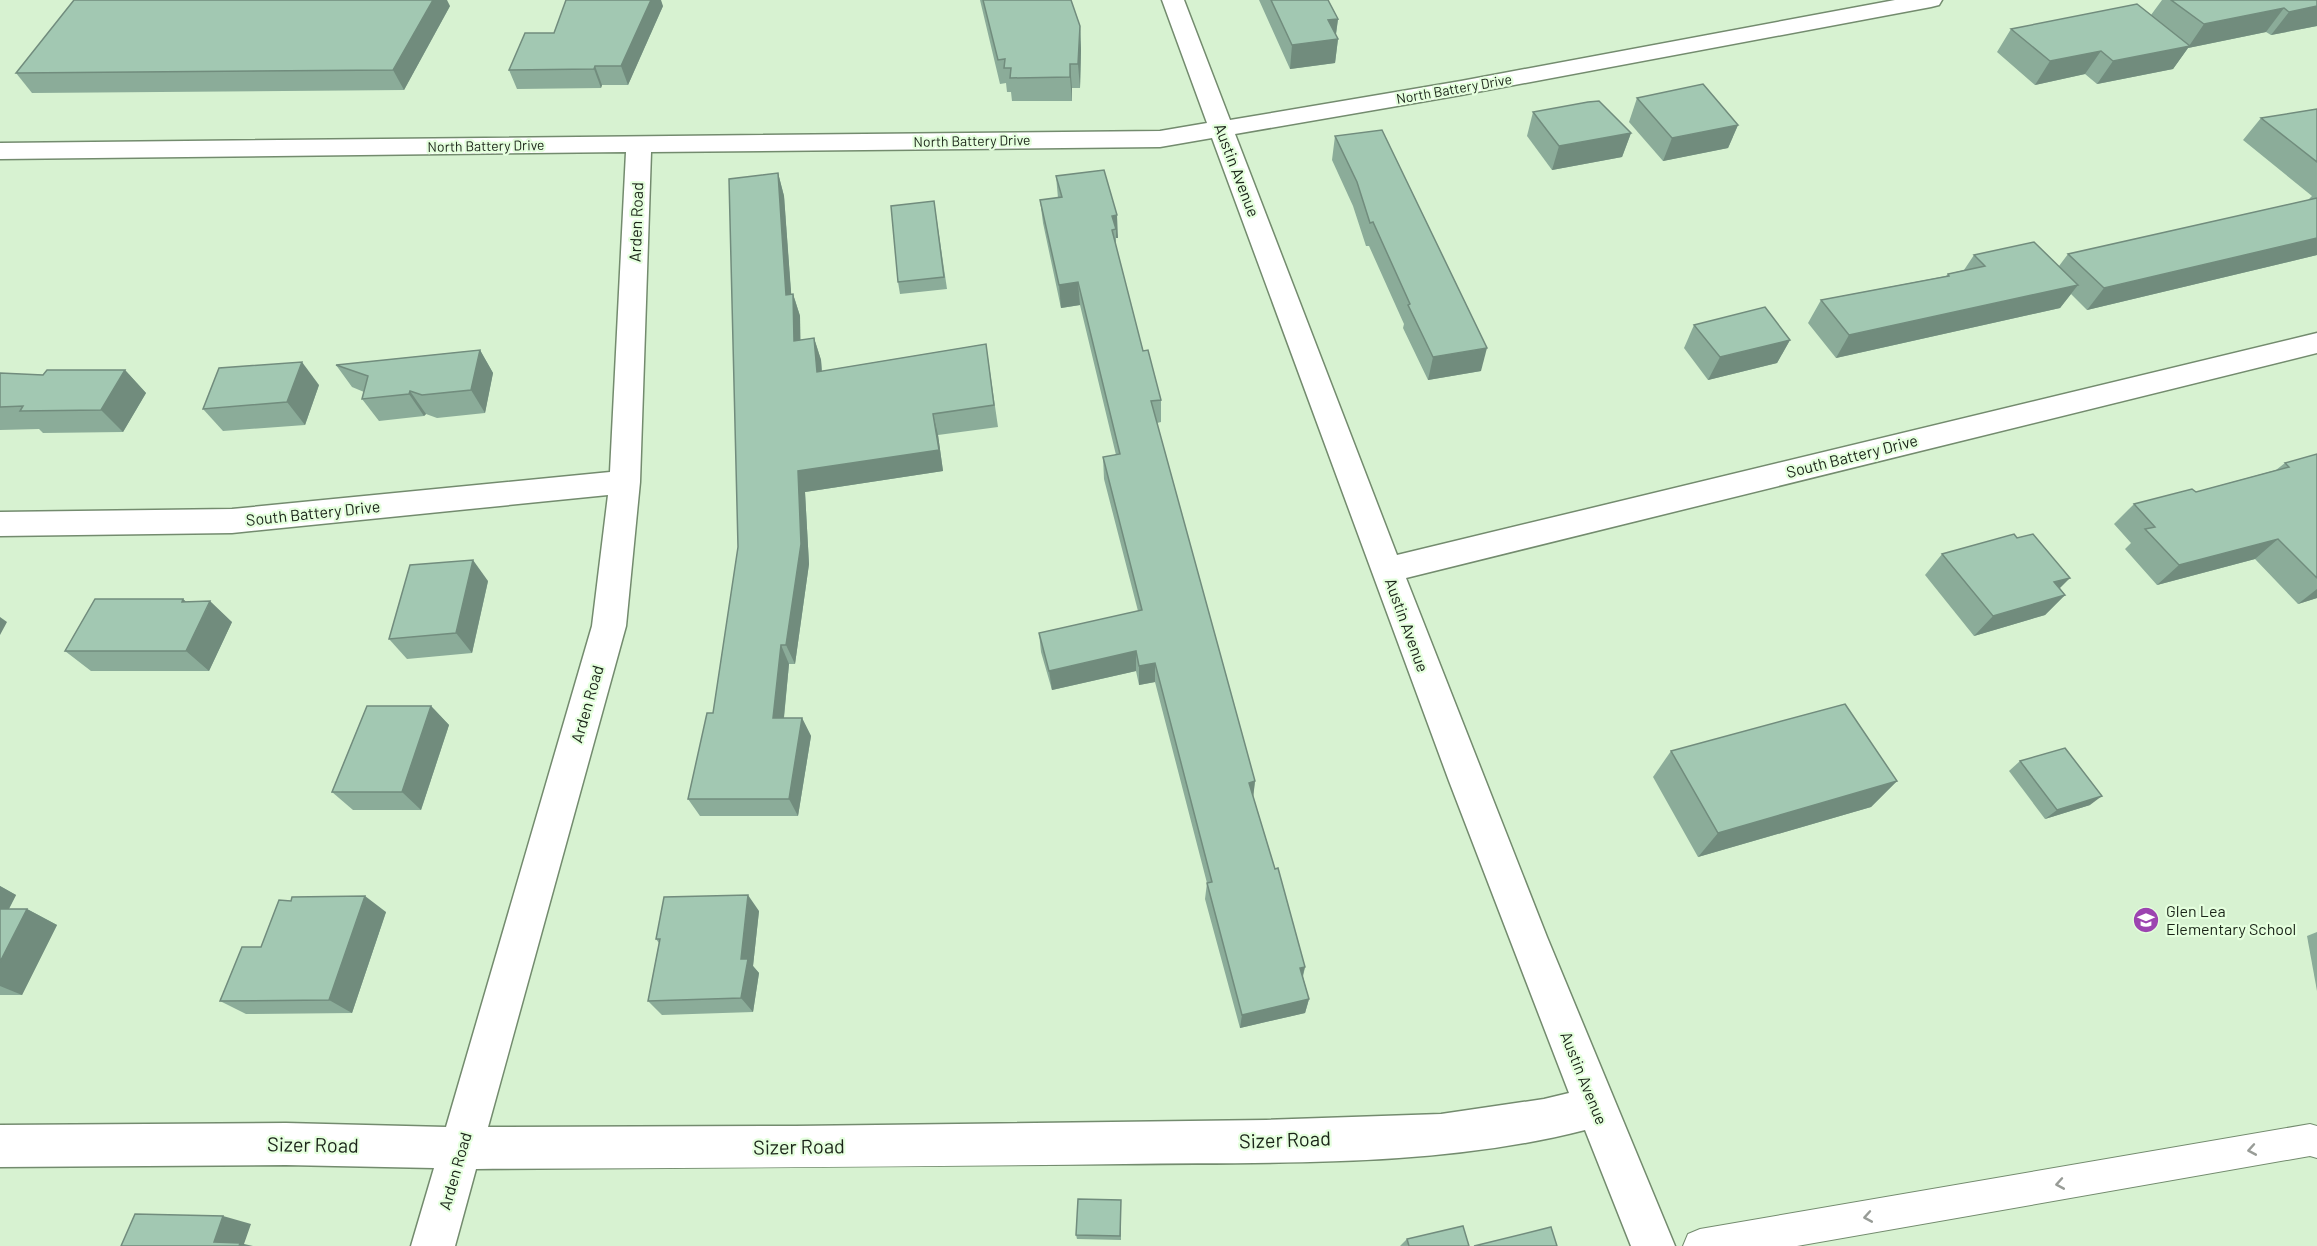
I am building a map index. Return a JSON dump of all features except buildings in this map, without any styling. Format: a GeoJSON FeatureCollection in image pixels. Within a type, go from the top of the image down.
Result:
{"type":"FeatureCollection","features":[{"type":"Feature","properties":{"kind":"street","name":"Austin Avenue"},"geometry":{"type":"LineString","coordinates":[[1173,0],[1438,709],[1595,1107],[1653,1246]]}},
{"type":"Feature","properties":{"kind":"street","name":"North Battery Drive"},"geometry":{"type":"LineString","coordinates":[[0,151],[1160,139],[1461,88],[1931,0]]}},
{"type":"Feature","properties":{"kind":"street","name":"Arden Road"},"geometry":{"type":"LineString","coordinates":[[433,1246],[609,626],[625,482],[639,144]]}},
{"type":"Feature","properties":{"kind":"street","name":"South Battery Drive"},"geometry":{"type":"LineString","coordinates":[[1387,570],[2317,343]]}},
{"type":"Feature","properties":{"kind":"street","name":"South Battery Drive"},"geometry":{"type":"LineString","coordinates":[[0,524],[232,521],[625,482]]}},
{"type":"Feature","properties":{"kind":"street","name":"Sizer Road"},"geometry":{"type":"LineString","coordinates":[[0,1146],[286,1143],[462,1148],[796,1148],[1254,1141],[1441,1135],[1544,1120],[1595,1107]]}},
{"type":"Feature","properties":{"kind":"lane"},"geometry":{"type":"LineString","coordinates":[[1700,1246],[2315,1145]]}},
{"type":"Feature","properties":{"kind":"place","name":"Glen Lea Elementary School"},"geometry":{"type":"Point","coordinates":[2146,920]}}]}
